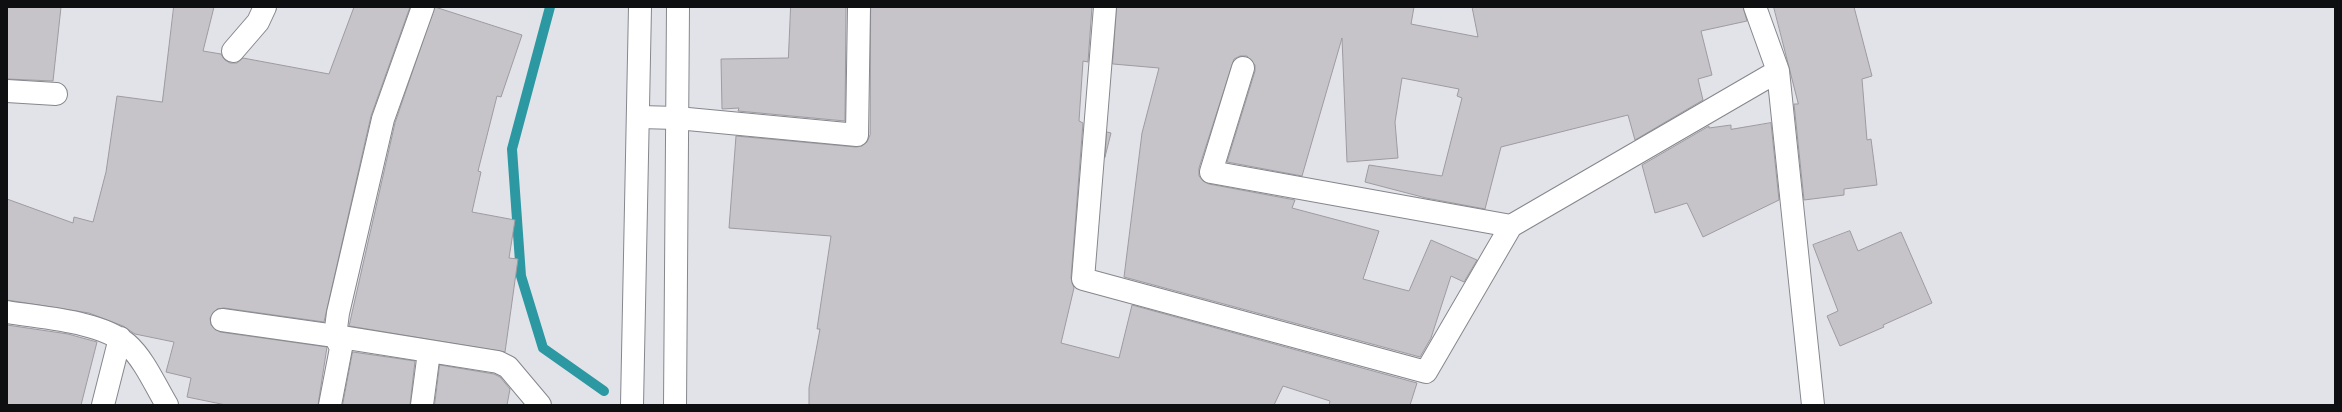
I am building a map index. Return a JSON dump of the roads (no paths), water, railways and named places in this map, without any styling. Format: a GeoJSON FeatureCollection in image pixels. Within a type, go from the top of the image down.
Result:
{"type":"FeatureCollection","features":[{"type":"Feature","properties":{"kind":"street"},"geometry":{"type":"LineString","coordinates":[[233,51],[258,22],[265,7]]}},
{"type":"Feature","properties":{"kind":"street"},"geometry":{"type":"LineString","coordinates":[[330,405],[341,348],[336,336],[338,313],[383,119],[423,7]]}},
{"type":"Feature","properties":{"kind":"street"},"geometry":{"type":"LineString","coordinates":[[632,405],[640,117],[640,7]]}},
{"type":"Feature","properties":{"kind":"street"},"geometry":{"type":"LineString","coordinates":[[675,405],[678,7]]}},
{"type":"Feature","properties":{"kind":"street"},"geometry":{"type":"LineString","coordinates":[[640,117],[677,118],[857,135],[859,7]]}},
{"type":"Feature","properties":{"kind":"street"},"geometry":{"type":"LineString","coordinates":[[1105,7],[1083,279],[1426,372],[1511,226],[1778,70]]}},
{"type":"Feature","properties":{"kind":"street"},"geometry":{"type":"LineString","coordinates":[[1755,7],[1778,70],[1813,405]]}},
{"type":"Feature","properties":{"kind":"street"},"geometry":{"type":"LineString","coordinates":[[1243,68],[1211,172],[1511,226]]}},
{"type":"Feature","properties":{"kind":"street"},"geometry":{"type":"LineString","coordinates":[[7,91],[56,94]]}},
{"type":"Feature","properties":{"kind":"street"},"geometry":{"type":"LineString","coordinates":[[7,312],[99,328],[120,338],[128,345],[144,366],[167,405]]}},
{"type":"Feature","properties":{"kind":"street"},"geometry":{"type":"LineString","coordinates":[[222,320],[336,336],[498,362],[508,367],[540,405]]}},
{"type":"Feature","properties":{"kind":"street"},"geometry":{"type":"LineString","coordinates":[[103,405],[120,338]]}},
{"type":"Feature","properties":{"kind":"street"},"geometry":{"type":"LineString","coordinates":[[422,405],[429,352]]}},
{"type":"Feature","properties":{"kind":"waterway"},"geometry":{"type":"LineString","coordinates":[[550,7],[512,149],[521,276],[543,348],[604,391]]}}]}
